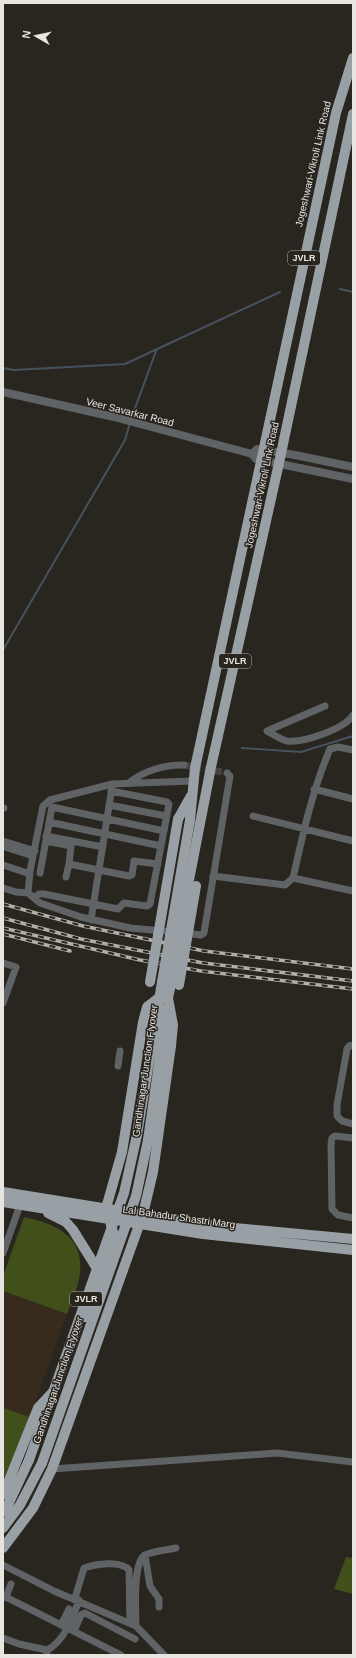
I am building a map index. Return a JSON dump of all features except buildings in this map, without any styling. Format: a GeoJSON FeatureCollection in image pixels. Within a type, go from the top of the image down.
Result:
{"type":"FeatureCollection","features":[{"type":"Feature","properties":{"kind":"main road","name":"Jogeshwari-Vikroli Link Road"},"geometry":{"type":"LineString","coordinates":[[193,793],[192,781],[258,454],[336,112],[353,58]]}},
{"type":"Feature","properties":{"kind":"main road","name":"Jogeshwari-Vikroli Link Road"},"geometry":{"type":"LineString","coordinates":[[171,984],[192,886],[193,860],[212,767],[280,458],[353,114]]}},
{"type":"Feature","properties":{"kind":"main road"},"geometry":{"type":"LineString","coordinates":[[3,1548],[33,1508],[52,1469],[141,1219],[153,1172],[173,1025],[164,997],[150,982],[178,819],[193,793]]}},
{"type":"Feature","properties":{"kind":"main road","name":"JVLR"},"geometry":{"type":"LineString","coordinates":[[164,997],[171,984],[193,793]]}},
{"type":"Feature","properties":{"kind":"main road"},"geometry":{"type":"LineString","coordinates":[[3,1495],[38,1408],[60,1385],[101,1275],[114,1235],[106,1208],[122,1152],[143,1022],[147,1007],[164,997],[171,984]]}},
{"type":"Feature","properties":{"kind":"main road","name":"Gandhinagar Junction Flyover"},"geometry":{"type":"LineString","coordinates":[[3,1512],[8,1505],[29,1460],[124,1193],[164,997]]}},
{"type":"Feature","properties":{"kind":"main road","name":"Gandhinagar Junction Flyover"},"geometry":{"type":"LineString","coordinates":[[3,1528],[20,1505],[42,1463],[136,1196],[148,1140],[164,997]]}},
{"type":"Feature","properties":{"kind":"main road","name":"Lal Bahadur Shastri Marg"},"geometry":{"type":"LineString","coordinates":[[3,1192],[106,1208],[141,1219],[214,1231],[353,1250]]}},
{"type":"Feature","properties":{"kind":"main road","name":"Lal Bahadur Shastri Marg"},"geometry":{"type":"LineString","coordinates":[[3,1202],[109,1219],[141,1219]]}},
{"type":"Feature","properties":{"kind":"main road"},"geometry":{"type":"LineString","coordinates":[[40,1209],[66,1222],[73,1230],[101,1275]]}},
{"type":"Feature","properties":{"kind":"main road","name":"Lal Bahadur Shastri Marg"},"geometry":{"type":"LineString","coordinates":[[214,1231],[353,1239]]}},
{"type":"Feature","properties":{"kind":"street","name":"Veer Savarkar Road"},"geometry":{"type":"LineString","coordinates":[[3,392],[114,417],[140,425],[280,458]]}},
{"type":"Feature","properties":{"kind":"street"},"geometry":{"type":"LineString","coordinates":[[280,458],[353,467]]}},
{"type":"Feature","properties":{"kind":"street"},"geometry":{"type":"LineString","coordinates":[[280,458],[353,479]]}},
{"type":"Feature","properties":{"kind":"street"},"geometry":{"type":"LineString","coordinates":[[326,706],[267,731],[287,741],[310,738],[338,728],[353,715]]}},
{"type":"Feature","properties":{"kind":"street"},"geometry":{"type":"LineString","coordinates":[[213,876],[285,885],[294,878],[314,789],[330,749],[338,746],[353,750]]}},
{"type":"Feature","properties":{"kind":"street"},"geometry":{"type":"LineString","coordinates":[[184,765],[174,765],[145,774],[130,782],[112,788],[50,800],[43,806],[30,874],[31,895],[40,903],[91,920],[141,929],[201,935],[204,933],[230,776],[227,773]]}},
{"type":"Feature","properties":{"kind":"street"},"geometry":{"type":"LineString","coordinates":[[130,782],[192,781]]}},
{"type":"Feature","properties":{"kind":"street"},"geometry":{"type":"LineString","coordinates":[[91,920],[112,788]]}},
{"type":"Feature","properties":{"kind":"street"},"geometry":{"type":"LineString","coordinates":[[3,888],[31,895],[44,894],[118,909],[124,903],[147,906],[150,904],[169,804],[167,802],[112,788]]}},
{"type":"Feature","properties":{"kind":"street"},"geometry":{"type":"LineString","coordinates":[[314,789],[353,799]]}},
{"type":"Feature","properties":{"kind":"street"},"geometry":{"type":"LineString","coordinates":[[109,805],[166,816]]}},
{"type":"Feature","properties":{"kind":"street"},"geometry":{"type":"LineString","coordinates":[[40,873],[52,807],[164,831]]}},
{"type":"Feature","properties":{"kind":"street"},"geometry":{"type":"LineString","coordinates":[[253,816],[353,841]]}},
{"type":"Feature","properties":{"kind":"street"},"geometry":{"type":"LineString","coordinates":[[49,822],[161,846]]}},
{"type":"Feature","properties":{"kind":"street"},"geometry":{"type":"LineString","coordinates":[[46,839],[103,847]]}},
{"type":"Feature","properties":{"kind":"street"},"geometry":{"type":"LineString","coordinates":[[3,841],[34,853]]}},
{"type":"Feature","properties":{"kind":"street"},"geometry":{"type":"LineString","coordinates":[[66,877],[71,843]]}},
{"type":"Feature","properties":{"kind":"street"},"geometry":{"type":"LineString","coordinates":[[3,846],[34,853]]}},
{"type":"Feature","properties":{"kind":"street"},"geometry":{"type":"LineString","coordinates":[[68,864],[129,876],[132,875],[134,861],[158,864]]}},
{"type":"Feature","properties":{"kind":"street"},"geometry":{"type":"LineString","coordinates":[[3,865],[30,874]]}},
{"type":"Feature","properties":{"kind":"street"},"geometry":{"type":"LineString","coordinates":[[294,878],[353,891]]}},
{"type":"Feature","properties":{"kind":"street"},"geometry":{"type":"LineString","coordinates":[[3,963],[16,967],[4,998]]}},
{"type":"Feature","properties":{"kind":"street"},"geometry":{"type":"LineString","coordinates":[[353,1045],[349,1046],[347,1049],[336,1112],[342,1121],[353,1124]]}},
{"type":"Feature","properties":{"kind":"street"},"geometry":{"type":"LineString","coordinates":[[118,1066],[120,1051]]}},
{"type":"Feature","properties":{"kind":"street"},"geometry":{"type":"LineString","coordinates":[[353,1138],[335,1136],[332,1138],[331,1144],[332,1209],[338,1215],[353,1218]]}},
{"type":"Feature","properties":{"kind":"street"},"geometry":{"type":"LineString","coordinates":[[3,1253],[20,1205]]}},
{"type":"Feature","properties":{"kind":"street"},"geometry":{"type":"LineString","coordinates":[[52,1469],[277,1453],[353,1462]]}},
{"type":"Feature","properties":{"kind":"street"},"geometry":{"type":"LineString","coordinates":[[133,1624],[137,1573],[140,1561],[145,1555],[176,1548]]}},
{"type":"Feature","properties":{"kind":"street"},"geometry":{"type":"LineString","coordinates":[[145,1555],[150,1586],[158,1599],[159,1607]]}},
{"type":"Feature","properties":{"kind":"street"},"geometry":{"type":"LineString","coordinates":[[67,1628],[77,1599],[84,1568],[92,1565],[108,1563],[127,1568],[129,1570],[133,1624]]}},
{"type":"Feature","properties":{"kind":"street"},"geometry":{"type":"LineString","coordinates":[[3,1565],[54,1591],[77,1599],[133,1624],[164,1655]]}},
{"type":"Feature","properties":{"kind":"street"},"geometry":{"type":"LineString","coordinates":[[11,1584],[4,1597],[121,1655]]}},
{"type":"Feature","properties":{"kind":"street"},"geometry":{"type":"LineString","coordinates":[[67,1628],[69,1609]]}},
{"type":"Feature","properties":{"kind":"street"},"geometry":{"type":"LineString","coordinates":[[3,1638],[47,1653],[54,1647],[67,1628],[85,1613],[135,1639]]}},
{"type":"Feature","properties":{"kind":"shaded area"},"geometry":{"type":"Polygon","coordinates":[[[3,1291],[67,1314],[30,1417],[3,1408],[3,1291]]]}},
{"type":"Feature","properties":{"kind":"green space"},"geometry":{"type":"Polygon","coordinates":[[[24,1217],[48,1224],[58,1229],[67,1235],[74,1243],[79,1253],[79,1279],[67,1314],[3,1291],[3,1276],[24,1217]]]}},
{"type":"Feature","properties":{"kind":"green space"},"geometry":{"type":"Polygon","coordinates":[[[3,1408],[30,1417],[3,1480],[3,1408]]]}},
{"type":"Feature","properties":{"kind":"green space"},"geometry":{"type":"Polygon","coordinates":[[[346,1557],[353,1558],[353,1594],[334,1589],[346,1557]]]}},
{"type":"Feature","properties":{"kind":"waterway"},"geometry":{"type":"LineString","coordinates":[[340,289],[353,292]]}},
{"type":"Feature","properties":{"kind":"waterway"},"geometry":{"type":"LineString","coordinates":[[3,368],[14,370],[125,364],[280,292]]}},
{"type":"Feature","properties":{"kind":"waterway"},"geometry":{"type":"LineString","coordinates":[[131,419],[156,351]]}},
{"type":"Feature","properties":{"kind":"waterway"},"geometry":{"type":"LineString","coordinates":[[3,650],[125,440],[130,423]]}},
{"type":"Feature","properties":{"kind":"waterway"},"geometry":{"type":"LineString","coordinates":[[242,748],[301,752],[353,736]]}},
{"type":"Feature","properties":{"kind":"tunnel"},"geometry":{"type":"LineString","coordinates":[[184,765],[227,773]]}},
{"type":"Feature","properties":{"kind":"railway"},"geometry":{"type":"LineString","coordinates":[[3,904],[83,926],[204,951],[353,969]]}},
{"type":"Feature","properties":{"kind":"railway"},"geometry":{"type":"LineString","coordinates":[[3,918],[81,939],[203,963],[353,981]]}},
{"type":"Feature","properties":{"kind":"railway"},"geometry":{"type":"LineString","coordinates":[[3,928],[140,960],[201,971],[353,989]]}},
{"type":"Feature","properties":{"kind":"railway"},"geometry":{"type":"LineString","coordinates":[[3,934],[70,951]]}}]}
